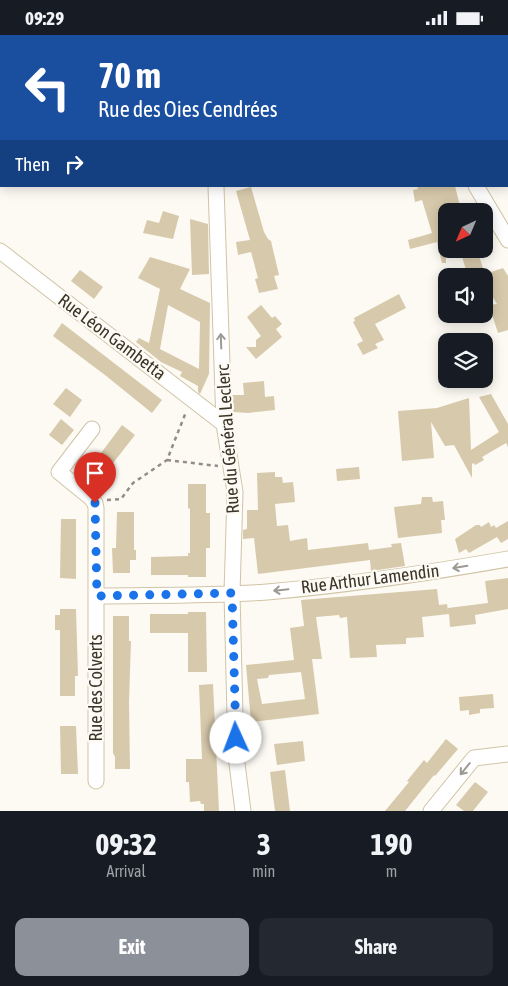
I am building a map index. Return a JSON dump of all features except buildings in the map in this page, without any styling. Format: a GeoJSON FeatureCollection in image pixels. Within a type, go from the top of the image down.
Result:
{"type":"FeatureCollection","features":[{"type":"Feature","properties":{"kind":"street","name":"Rue du Général Leclerc"},"geometry":{"type":"LineString","coordinates":[[216,187],[224,424],[235,492],[232,593],[236,756],[243,811]]}},
{"type":"Feature","properties":{"kind":"street"},"geometry":{"type":"LineString","coordinates":[[477,187],[508,240]]}},
{"type":"Feature","properties":{"kind":"street","name":"Rue Léon Gambetta"},"geometry":{"type":"LineString","coordinates":[[0,251],[224,424]]}},
{"type":"Feature","properties":{"kind":"street"},"geometry":{"type":"LineString","coordinates":[[92,429],[59,472],[95,503]]}},
{"type":"Feature","properties":{"kind":"street","name":"Rue des Colverts"},"geometry":{"type":"LineString","coordinates":[[95,503],[97,596],[96,781]]}},
{"type":"Feature","properties":{"kind":"street","name":"Rue Arthur Lamendin"},"geometry":{"type":"LineString","coordinates":[[97,596],[268,591],[380,579],[508,559]]}},
{"type":"Feature","properties":{"kind":"street"},"geometry":{"type":"LineString","coordinates":[[431,811],[474,758],[508,753]]}},
{"type":"Feature","properties":{"kind":"path"},"geometry":{"type":"LineString","coordinates":[[95,503],[100,500],[121,499],[133,483],[167,460],[188,406]]}},
{"type":"Feature","properties":{"kind":"path"},"geometry":{"type":"LineString","coordinates":[[167,460],[231,467]]}},
{"type":"Feature","properties":{"kind":"route"},"geometry":{"type":"LineString","coordinates":[[95,503],[97,596],[232,593],[236,738]]}}]}
